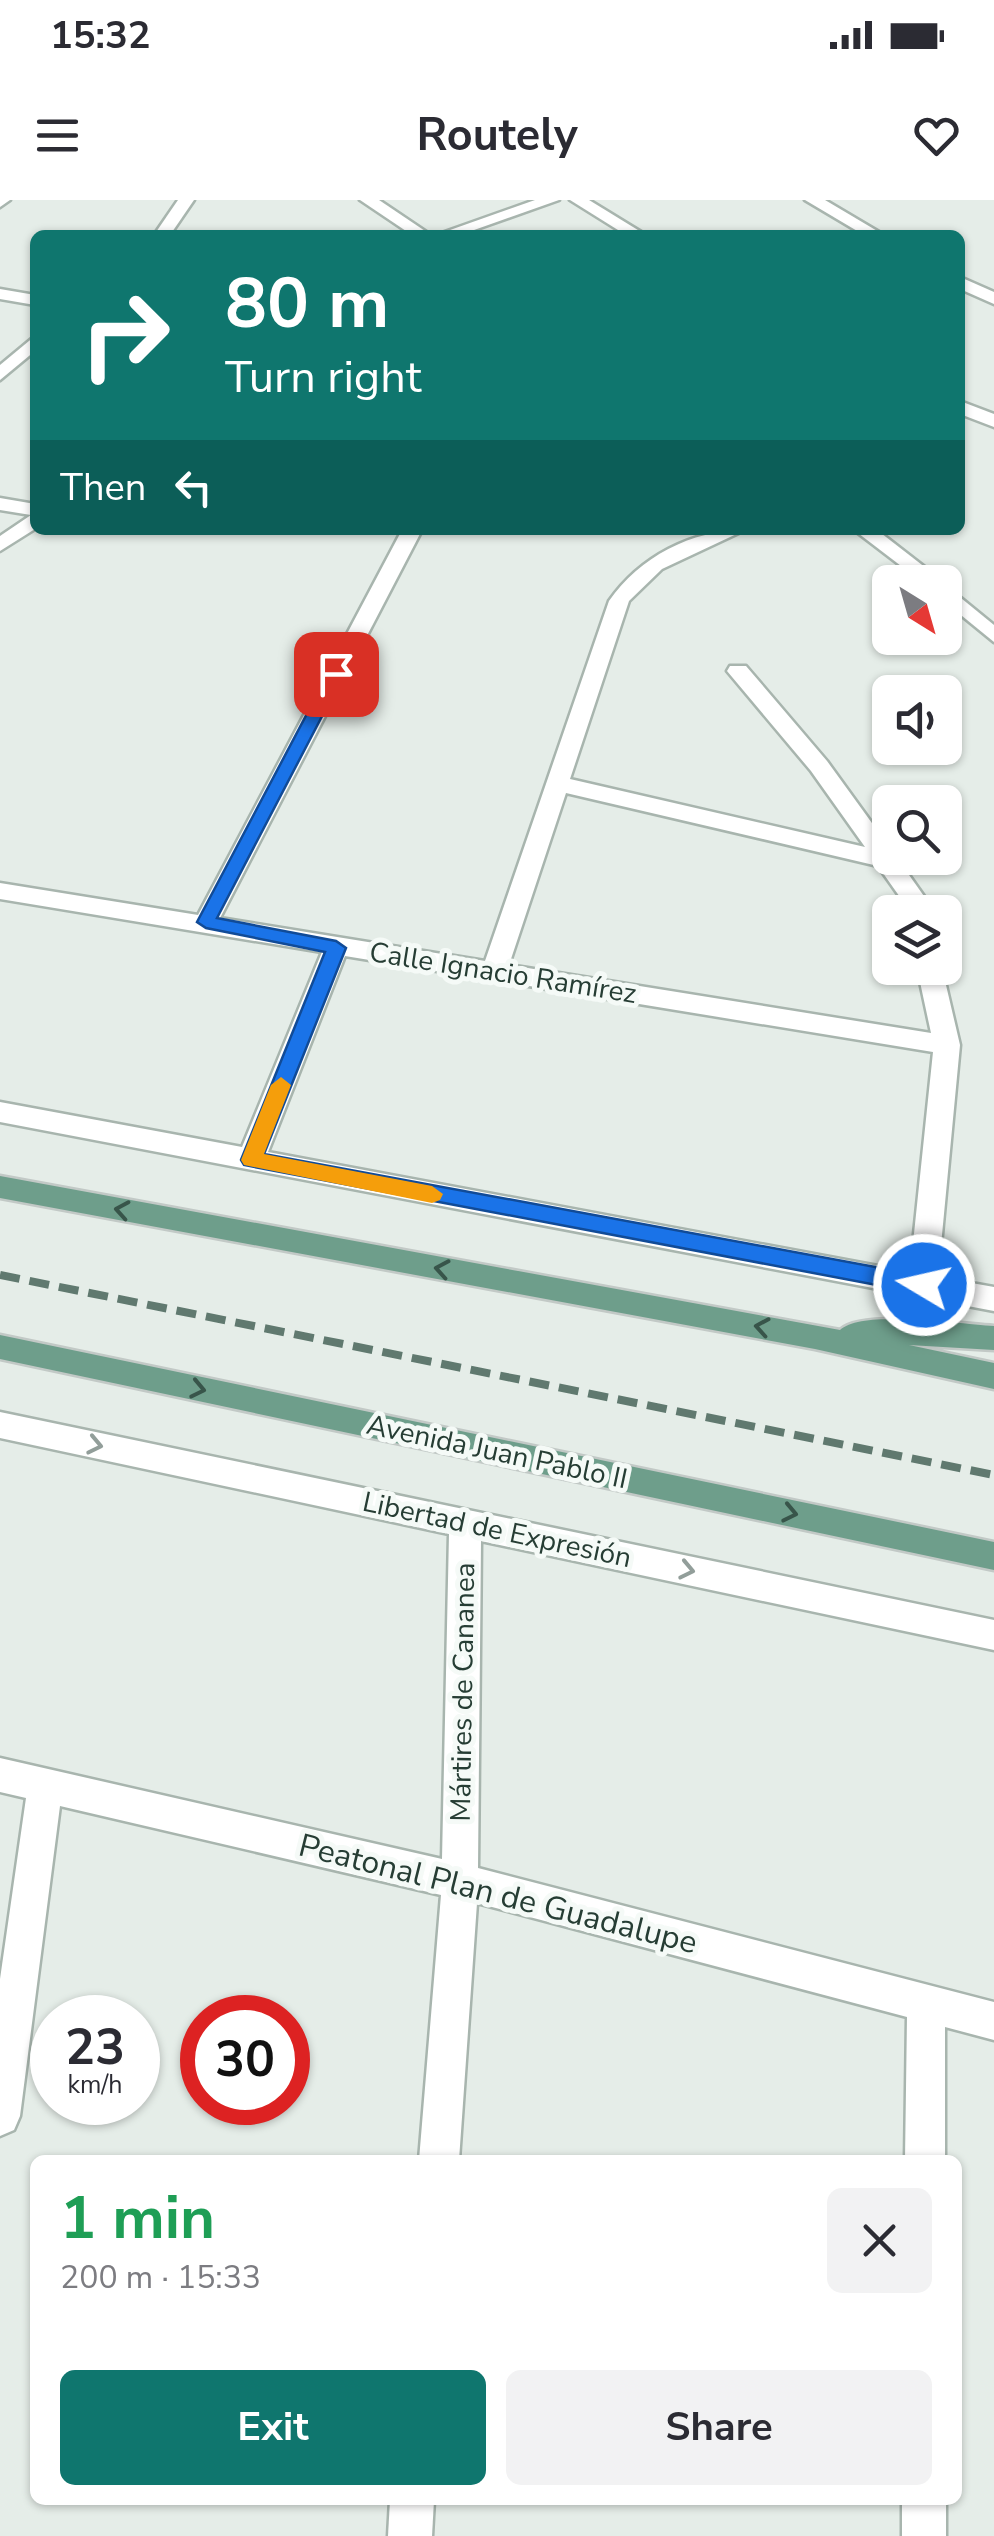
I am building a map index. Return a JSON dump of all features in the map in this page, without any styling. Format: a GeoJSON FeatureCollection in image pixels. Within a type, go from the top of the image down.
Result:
{"type":"FeatureCollection","features":[{"type":"Feature","properties":{"kind":"main road"},"geometry":{"type":"LineString","coordinates":[[0,1188],[814,1337],[994,1376]]}},
{"type":"Feature","properties":{"kind":"main road"},"geometry":{"type":"LineString","coordinates":[[814,1337],[890,1332],[994,1338]]}},
{"type":"Feature","properties":{"kind":"main road","name":"Avenida Juan Pablo II"},"geometry":{"type":"LineString","coordinates":[[0,1347],[994,1556]]}},
{"type":"Feature","properties":{"kind":"street"},"geometry":{"type":"LineString","coordinates":[[165,230],[186,200]]}},
{"type":"Feature","properties":{"kind":"street"},"geometry":{"type":"LineString","coordinates":[[368,200],[415,230]]}},
{"type":"Feature","properties":{"kind":"street"},"geometry":{"type":"LineString","coordinates":[[459,230],[551,200]]}},
{"type":"Feature","properties":{"kind":"street"},"geometry":{"type":"LineString","coordinates":[[578,200],[629,230]]}},
{"type":"Feature","properties":{"kind":"street"},"geometry":{"type":"LineString","coordinates":[[812,200],[867,230]]}},
{"type":"Feature","properties":{"kind":"street"},"geometry":{"type":"LineString","coordinates":[[830,209],[857,200]]}},
{"type":"Feature","properties":{"kind":"street"},"geometry":{"type":"LineString","coordinates":[[965,284],[994,299]]}},
{"type":"Feature","properties":{"kind":"street"},"geometry":{"type":"LineString","coordinates":[[0,294],[30,299]]}},
{"type":"Feature","properties":{"kind":"street"},"geometry":{"type":"LineString","coordinates":[[0,375],[30,346]]}},
{"type":"Feature","properties":{"kind":"street"},"geometry":{"type":"LineString","coordinates":[[965,409],[994,421]]}},
{"type":"Feature","properties":{"kind":"street"},"geometry":{"type":"LineString","coordinates":[[0,504],[30,509]]}},
{"type":"Feature","properties":{"kind":"street"},"geometry":{"type":"LineString","coordinates":[[0,545],[30,524]]}},
{"type":"Feature","properties":{"kind":"street"},"geometry":{"type":"LineString","coordinates":[[206,922],[409,535]]}},
{"type":"Feature","properties":{"kind":"street"},"geometry":{"type":"LineString","coordinates":[[495,968],[554,783],[619,601],[633,577],[649,565],[723,535]]}},
{"type":"Feature","properties":{"kind":"street"},"geometry":{"type":"LineString","coordinates":[[871,535],[911,565]]}},
{"type":"Feature","properties":{"kind":"street"},"geometry":{"type":"LineString","coordinates":[[962,607],[994,636]]}},
{"type":"Feature","properties":{"kind":"street"},"geometry":{"type":"LineString","coordinates":[[738,670],[819,766],[872,839]]}},
{"type":"Feature","properties":{"kind":"street"},"geometry":{"type":"LineString","coordinates":[[554,783],[872,857]]}},
{"type":"Feature","properties":{"kind":"street","name":"Calle Ignacio Ramírez"},"geometry":{"type":"LineString","coordinates":[[0,891],[206,922],[336,948],[495,968],[947,1046]]}},
{"type":"Feature","properties":{"kind":"street"},"geometry":{"type":"LineString","coordinates":[[251,1160],[336,948]]}},
{"type":"Feature","properties":{"kind":"street"},"geometry":{"type":"LineString","coordinates":[[924,1285],[947,1046],[934,985]]}},
{"type":"Feature","properties":{"kind":"street"},"geometry":{"type":"LineString","coordinates":[[0,1112],[994,1299]]}},
{"type":"Feature","properties":{"kind":"street","name":"Libertad de Expresión"},"geometry":{"type":"LineString","coordinates":[[0,1425],[994,1636]]}},
{"type":"Feature","properties":{"kind":"street","name":"Mártires de Cananea"},"geometry":{"type":"LineString","coordinates":[[439,2155],[460,1881],[465,1523]]}},
{"type":"Feature","properties":{"kind":"street","name":"Peatonal Plan de Guadalupe"},"geometry":{"type":"LineString","coordinates":[[0,1775],[460,1881],[994,2021]]}},
{"type":"Feature","properties":{"kind":"street"},"geometry":{"type":"LineString","coordinates":[[0,2116],[45,1786]]}},
{"type":"Feature","properties":{"kind":"street"},"geometry":{"type":"LineString","coordinates":[[925,2155],[926,2005]]}},
{"type":"Feature","properties":{"kind":"street"},"geometry":{"type":"LineString","coordinates":[[410,2536],[412,2505]]}},
{"type":"Feature","properties":{"kind":"street"},"geometry":{"type":"LineString","coordinates":[[924,2505],[924,2536]]}},
{"type":"Feature","properties":{"kind":"railway"},"geometry":{"type":"LineString","coordinates":[[0,1275],[994,1475]]}},
{"type":"Feature","properties":{"kind":"slow traffic"},"geometry":{"type":"LineString","coordinates":[[281,1085],[251,1160],[432,1194]]}},
{"type":"Feature","properties":{"kind":"route"},"geometry":{"type":"LineString","coordinates":[[336,674],[206,922],[336,948],[251,1160],[777,1261],[924,1285]]}}]}
